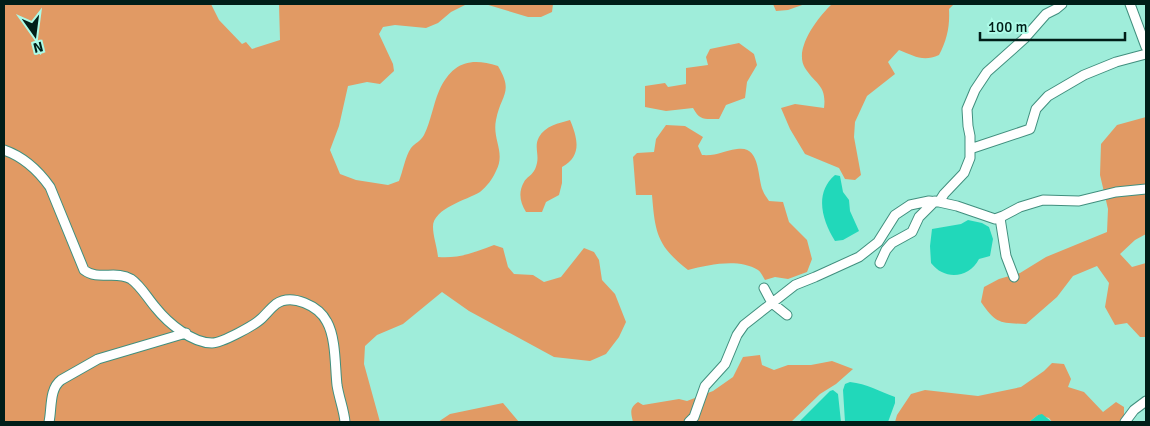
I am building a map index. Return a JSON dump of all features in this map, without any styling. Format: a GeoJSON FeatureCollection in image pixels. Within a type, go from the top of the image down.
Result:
{"type":"FeatureCollection","features":[{"type":"Feature","properties":{"kind":"street"},"geometry":{"type":"LineString","coordinates":[[880,264],[886,250],[892,243],[910,234],[918,217],[937,201],[964,173],[970,158],[967,109],[975,90],[987,72],[1024,39],[1046,14],[1062,4]]}},
{"type":"Feature","properties":{"kind":"street"},"geometry":{"type":"LineString","coordinates":[[1130,4],[1146,47]]}},
{"type":"Feature","properties":{"kind":"street"},"geometry":{"type":"LineString","coordinates":[[970,149],[1030,129],[1036,109],[1048,96],[1084,75],[1116,62],[1146,54]]}},
{"type":"Feature","properties":{"kind":"street"},"geometry":{"type":"LineString","coordinates":[[4,150],[15,154],[27,162],[45,179],[84,270],[93,275],[119,275],[132,280],[162,314],[198,340],[220,342],[256,323],[274,305],[285,300],[301,301],[318,311],[328,322],[345,422]]}},
{"type":"Feature","properties":{"kind":"street"},"geometry":{"type":"LineString","coordinates":[[689,422],[694,417],[705,386],[728,360],[737,335],[744,326],[794,285],[859,257],[878,242],[895,215],[902,210],[919,203],[937,201],[992,219],[1000,218],[1020,207],[1043,200],[1079,201],[1116,192],[1146,189]]}},
{"type":"Feature","properties":{"kind":"street"},"geometry":{"type":"LineString","coordinates":[[1000,218],[1006,256],[1014,277]]}},
{"type":"Feature","properties":{"kind":"street"},"geometry":{"type":"LineString","coordinates":[[764,288],[772,303],[787,315]]}},
{"type":"Feature","properties":{"kind":"street"},"geometry":{"type":"LineString","coordinates":[[49,422],[54,389],[61,380],[98,359],[186,333]]}},
{"type":"Feature","properties":{"kind":"street"},"geometry":{"type":"LineString","coordinates":[[1125,422],[1134,410],[1146,401]]}},
{"type":"Feature","properties":{"kind":"shaded area"},"geometry":{"type":"Polygon","coordinates":[[[4,4],[211,4],[219,20],[242,44],[246,42],[252,49],[280,40],[279,4],[467,4],[451,12],[438,23],[426,28],[395,25],[383,27],[379,34],[393,64],[394,71],[380,84],[367,82],[348,86],[339,126],[330,150],[340,174],[356,180],[388,185],[399,181],[409,152],[424,135],[439,91],[450,74],[456,68],[470,63],[488,63],[498,66],[503,75],[506,88],[495,127],[500,158],[499,164],[491,180],[480,192],[452,205],[434,220],[433,230],[438,257],[460,256],[494,245],[503,248],[508,267],[514,274],[533,275],[544,282],[561,277],[584,248],[594,252],[599,260],[602,280],[615,294],[626,322],[619,337],[606,354],[590,361],[554,357],[469,311],[442,292],[403,324],[377,335],[365,346],[364,364],[380,422],[4,422],[4,4]]]}},
{"type":"Feature","properties":{"kind":"shaded area"},"geometry":{"type":"Polygon","coordinates":[[[485,4],[553,4],[552,12],[541,17],[528,17],[485,4]]]}},
{"type":"Feature","properties":{"kind":"shaded area"},"geometry":{"type":"Polygon","coordinates":[[[773,4],[805,4],[788,10],[776,11],[773,4]]]}},
{"type":"Feature","properties":{"kind":"shaded area"},"geometry":{"type":"Polygon","coordinates":[[[832,4],[954,4],[949,9],[947,33],[939,55],[923,58],[899,50],[888,62],[895,74],[867,96],[855,122],[854,137],[861,175],[855,180],[845,179],[839,168],[805,154],[790,129],[781,108],[795,104],[824,108],[824,94],[805,68],[802,52],[809,33],[832,4]]]}},
{"type":"Feature","properties":{"kind":"shaded area"},"geometry":{"type":"Polygon","coordinates":[[[739,43],[754,54],[757,65],[747,82],[745,98],[726,105],[719,119],[703,118],[693,108],[666,111],[645,107],[645,86],[665,83],[668,87],[686,84],[686,68],[708,65],[706,57],[710,49],[739,43]]]}},
{"type":"Feature","properties":{"kind":"shaded area"},"geometry":{"type":"Polygon","coordinates":[[[1146,117],[1146,234],[1135,240],[1120,254],[1132,267],[1146,263],[1146,337],[1140,337],[1127,323],[1115,325],[1105,307],[1109,283],[1097,266],[1073,276],[1057,297],[1026,324],[999,321],[991,315],[981,302],[984,287],[999,279],[1020,273],[1046,257],[1107,232],[1108,209],[1100,175],[1101,144],[1117,125],[1146,117]]]}},
{"type":"Feature","properties":{"kind":"shaded area"},"geometry":{"type":"Polygon","coordinates":[[[570,120],[575,134],[576,146],[573,158],[562,167],[562,183],[559,195],[546,202],[542,212],[526,212],[522,205],[520,194],[524,182],[536,167],[539,137],[549,128],[570,120]]]}},
{"type":"Feature","properties":{"kind":"shaded area"},"geometry":{"type":"Polygon","coordinates":[[[666,125],[685,126],[703,137],[698,146],[702,155],[712,155],[737,149],[745,149],[750,152],[757,163],[763,192],[769,201],[783,202],[789,222],[807,240],[812,259],[807,272],[788,279],[775,277],[765,280],[758,270],[742,264],[705,266],[688,270],[670,253],[657,229],[652,195],[636,195],[633,157],[637,153],[654,152],[656,139],[666,125]]]}},
{"type":"Feature","properties":{"kind":"shaded area"},"geometry":{"type":"Polygon","coordinates":[[[835,175],[840,176],[843,192],[849,200],[850,211],[859,231],[843,240],[835,241],[824,216],[822,198],[828,182],[835,175]]]}},
{"type":"Feature","properties":{"kind":"shaded area"},"geometry":{"type":"Polygon","coordinates":[[[968,220],[982,223],[989,227],[993,239],[990,256],[979,259],[975,265],[963,273],[950,275],[943,273],[931,263],[932,229],[961,224],[968,220]]]}},
{"type":"Feature","properties":{"kind":"shaded area"},"geometry":{"type":"Polygon","coordinates":[[[760,355],[762,365],[774,370],[788,365],[811,365],[832,361],[853,369],[836,384],[820,394],[791,422],[633,422],[632,409],[638,402],[643,405],[679,399],[687,401],[713,391],[733,377],[743,357],[760,355]]]}},
{"type":"Feature","properties":{"kind":"shaded area"},"geometry":{"type":"Polygon","coordinates":[[[1052,363],[1064,364],[1071,379],[1068,387],[1084,392],[1103,412],[1116,402],[1124,407],[1124,422],[1052,422],[1049,418],[1038,415],[1029,422],[895,422],[897,415],[911,394],[925,390],[978,396],[1021,387],[1052,363]]]}},
{"type":"Feature","properties":{"kind":"shaded area"},"geometry":{"type":"Polygon","coordinates":[[[850,382],[867,386],[895,397],[895,403],[888,422],[845,422],[843,390],[845,384],[850,382]]]}},
{"type":"Feature","properties":{"kind":"shaded area"},"geometry":{"type":"Polygon","coordinates":[[[833,390],[838,394],[841,422],[799,422],[830,391],[833,390]]]}},
{"type":"Feature","properties":{"kind":"shaded area"},"geometry":{"type":"Polygon","coordinates":[[[503,403],[519,422],[438,422],[450,414],[503,403]]]}},
{"type":"Feature","properties":{"kind":"shaded area"},"geometry":{"type":"Polygon","coordinates":[[[1042,414],[1052,422],[1029,422],[1038,415],[1042,414]]]}}]}
